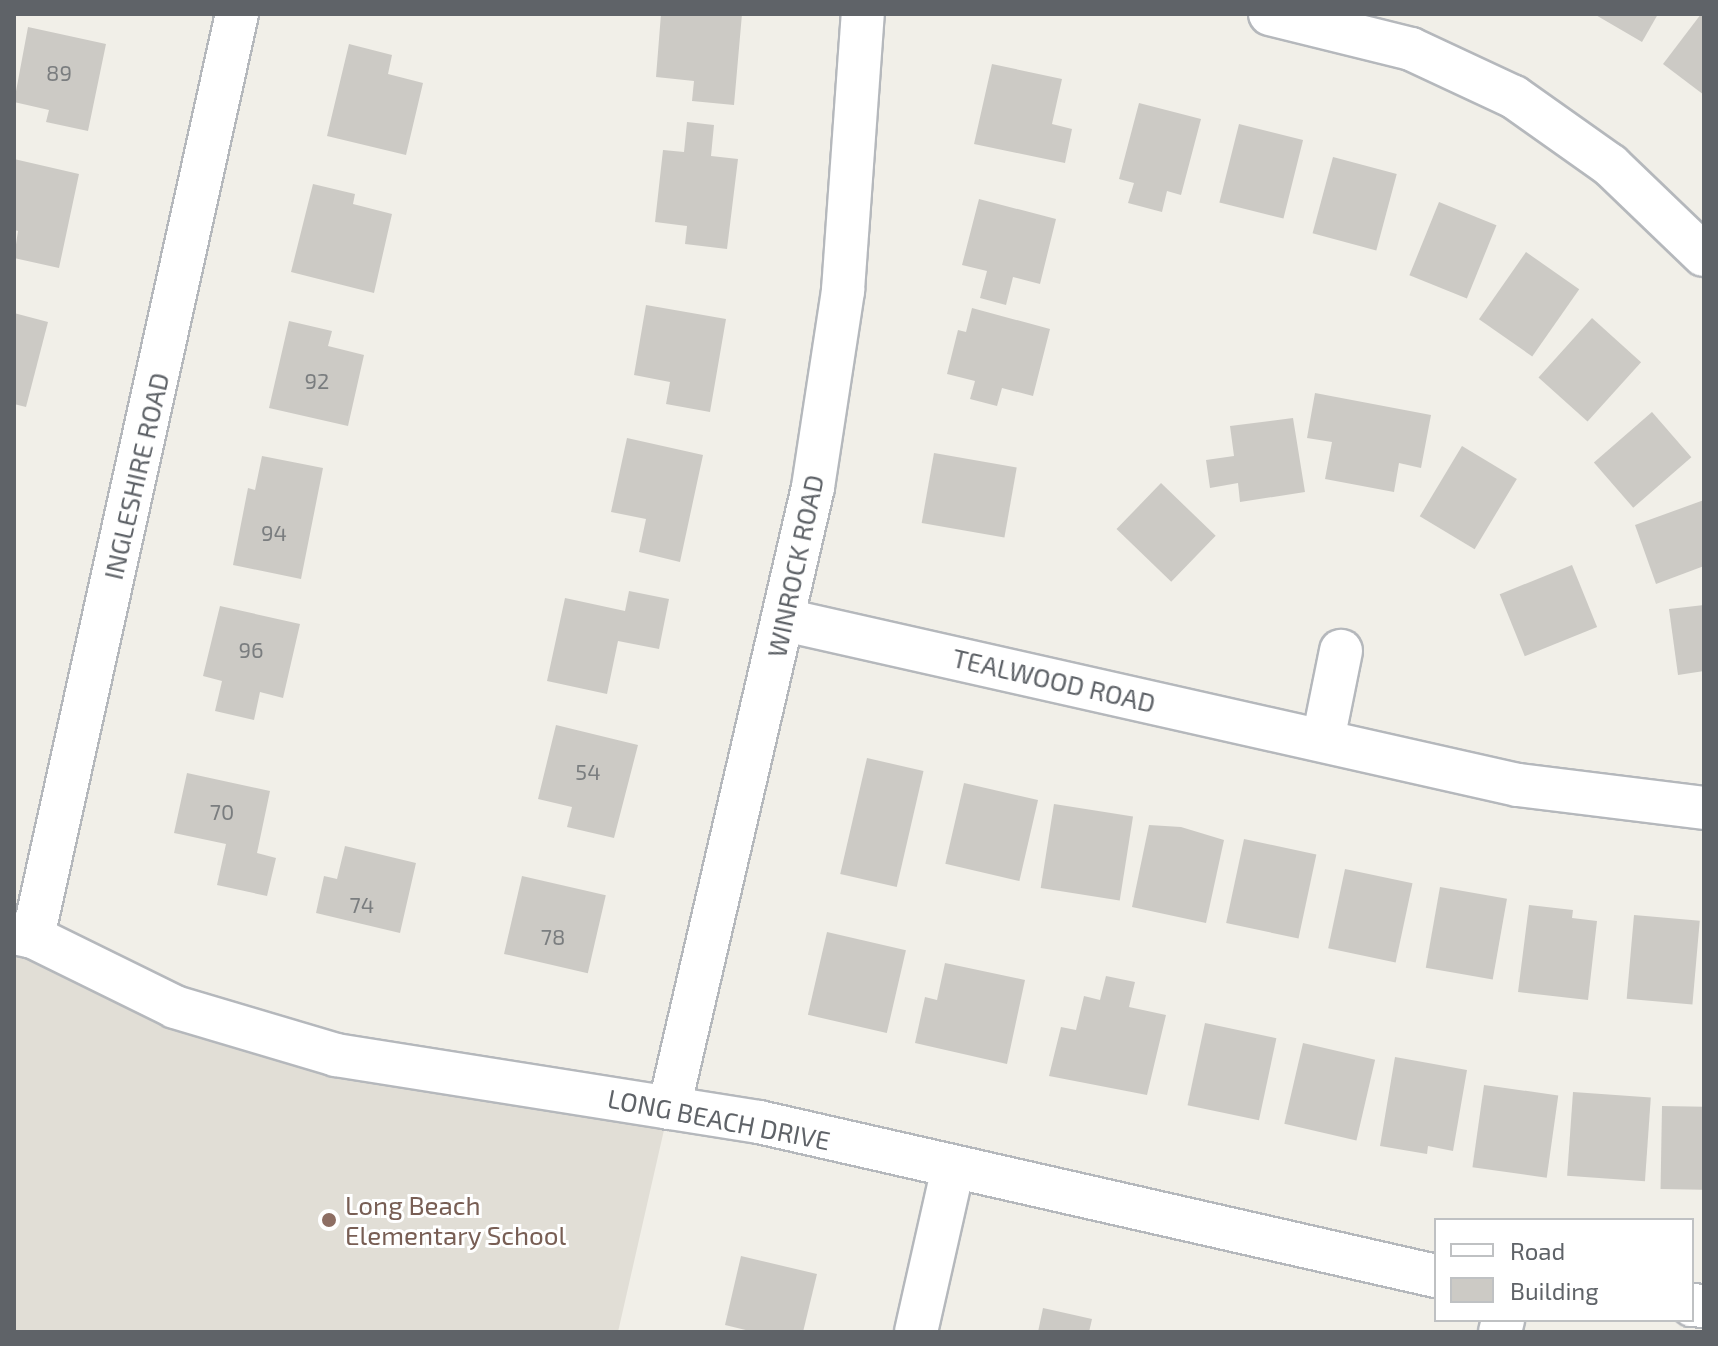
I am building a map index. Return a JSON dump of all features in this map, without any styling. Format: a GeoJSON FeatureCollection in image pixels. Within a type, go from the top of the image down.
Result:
{"type":"FeatureCollection","features":[{"type":"Feature","properties":{"kind":"street","name":"INGLESHIRE ROAD"},"geometry":{"type":"LineString","coordinates":[[23,935],[237,14]]}},
{"type":"Feature","properties":{"kind":"street","name":"WINROCK ROAD"},"geometry":{"type":"LineString","coordinates":[[669,1108],[785,620],[835,363],[863,14]]}},
{"type":"Feature","properties":{"kind":"street"},"geometry":{"type":"LineString","coordinates":[[1270,14],[1411,49],[1514,97],[1610,165],[1704,255]]}},
{"type":"Feature","properties":{"kind":"street","name":"TEALWOOD ROAD"},"geometry":{"type":"LineString","coordinates":[[785,620],[1544,790],[1704,808]]}},
{"type":"Feature","properties":{"kind":"street"},"geometry":{"type":"LineString","coordinates":[[1323,740],[1341,651]]}},
{"type":"Feature","properties":{"kind":"street","name":"LONG BEACH DRIVE"},"geometry":{"type":"LineString","coordinates":[[23,935],[175,1007],[336,1055],[759,1122],[1434,1276]]}},
{"type":"Feature","properties":{"kind":"street"},"geometry":{"type":"LineString","coordinates":[[916,1332],[953,1168]]}},
{"type":"Feature","properties":{"kind":"shaded area","name":"Long Beach Elementary School"},"geometry":{"type":"Polygon","coordinates":[[[14,933],[175,1007],[669,1108],[618,1332],[14,1332],[14,933]]]}},
{"type":"Feature","properties":{"kind":"building"},"geometry":{"type":"Polygon","coordinates":[[[661,14],[742,14],[734,105],[692,101],[694,81],[656,77],[661,14]]]}},
{"type":"Feature","properties":{"kind":"building"},"geometry":{"type":"Polygon","coordinates":[[[1594,14],[1658,14],[1642,42],[1594,14]]]}},
{"type":"Feature","properties":{"kind":"building"},"geometry":{"type":"Polygon","coordinates":[[[1704,14],[1704,95],[1663,64],[1704,14]]]}},
{"type":"Feature","properties":{"kind":"building"},"geometry":{"type":"Polygon","coordinates":[[[28,27],[106,44],[88,131],[46,122],[49,110],[14,102],[28,27]]]}},
{"type":"Feature","properties":{"kind":"building"},"geometry":{"type":"Polygon","coordinates":[[[349,44],[392,55],[388,74],[423,83],[406,155],[327,136],[349,44]]]}},
{"type":"Feature","properties":{"kind":"building"},"geometry":{"type":"Polygon","coordinates":[[[992,64],[1062,79],[1052,124],[1072,129],[1065,163],[974,144],[992,64]]]}},
{"type":"Feature","properties":{"kind":"building"},"geometry":{"type":"Polygon","coordinates":[[[1139,103],[1201,119],[1181,195],[1167,191],[1162,212],[1128,203],[1134,183],[1119,179],[1139,103]]]}},
{"type":"Feature","properties":{"kind":"building"},"geometry":{"type":"Polygon","coordinates":[[[687,122],[714,125],[711,156],[738,159],[727,249],[685,244],[687,226],[655,222],[663,150],[684,152],[687,122]]]}},
{"type":"Feature","properties":{"kind":"building"},"geometry":{"type":"Polygon","coordinates":[[[1239,124],[1303,140],[1283,219],[1219,203],[1239,124]]]}},
{"type":"Feature","properties":{"kind":"building"},"geometry":{"type":"Polygon","coordinates":[[[1333,157],[1397,174],[1376,250],[1313,233],[1333,157]]]}},
{"type":"Feature","properties":{"kind":"building"},"geometry":{"type":"Polygon","coordinates":[[[14,159],[79,174],[59,268],[14,258],[18,231],[14,230],[14,159]]]}},
{"type":"Feature","properties":{"kind":"building"},"geometry":{"type":"Polygon","coordinates":[[[313,184],[355,194],[353,204],[392,214],[374,293],[291,272],[313,184]]]}},
{"type":"Feature","properties":{"kind":"building"},"geometry":{"type":"Polygon","coordinates":[[[979,199],[1056,219],[1040,284],[1013,277],[1006,305],[980,298],[987,271],[962,265],[979,199]]]}},
{"type":"Feature","properties":{"kind":"building"},"geometry":{"type":"Polygon","coordinates":[[[1439,202],[1496,225],[1467,298],[1409,275],[1439,202]]]}},
{"type":"Feature","properties":{"kind":"building"},"geometry":{"type":"Polygon","coordinates":[[[1526,252],[1579,289],[1532,356],[1479,319],[1526,252]]]}},
{"type":"Feature","properties":{"kind":"building"},"geometry":{"type":"Polygon","coordinates":[[[646,305],[726,319],[710,412],[666,404],[670,382],[634,375],[646,305]]]}},
{"type":"Feature","properties":{"kind":"building"},"geometry":{"type":"Polygon","coordinates":[[[972,308],[1050,329],[1033,396],[1002,388],[997,406],[970,399],[975,381],[947,374],[958,330],[966,332],[972,308]]]}},
{"type":"Feature","properties":{"kind":"building"},"geometry":{"type":"Polygon","coordinates":[[[14,313],[48,322],[26,407],[14,404],[14,313]]]}},
{"type":"Feature","properties":{"kind":"building"},"geometry":{"type":"Polygon","coordinates":[[[1592,318],[1641,362],[1588,422],[1538,377],[1592,318]]]}},
{"type":"Feature","properties":{"kind":"building"},"geometry":{"type":"Polygon","coordinates":[[[289,321],[332,331],[328,346],[364,355],[348,426],[269,408],[289,321]]]}},
{"type":"Feature","properties":{"kind":"building"},"geometry":{"type":"Polygon","coordinates":[[[1315,393],[1431,415],[1421,468],[1399,463],[1394,492],[1325,479],[1332,442],[1307,438],[1315,393]]]}},
{"type":"Feature","properties":{"kind":"building"},"geometry":{"type":"Polygon","coordinates":[[[1652,412],[1691,457],[1633,508],[1594,463],[1652,412]]]}},
{"type":"Feature","properties":{"kind":"building"},"geometry":{"type":"Polygon","coordinates":[[[1293,418],[1305,492],[1240,502],[1238,483],[1210,488],[1206,460],[1234,456],[1230,426],[1293,418]]]}},
{"type":"Feature","properties":{"kind":"building"},"geometry":{"type":"Polygon","coordinates":[[[627,438],[703,455],[680,562],[639,552],[646,519],[611,512],[627,438]]]}},
{"type":"Feature","properties":{"kind":"building"},"geometry":{"type":"Polygon","coordinates":[[[1462,446],[1517,479],[1475,549],[1420,516],[1462,446]]]}},
{"type":"Feature","properties":{"kind":"building"},"geometry":{"type":"Polygon","coordinates":[[[934,453],[1017,468],[1004,538],[922,523],[934,453]]]}},
{"type":"Feature","properties":{"kind":"building"},"geometry":{"type":"Polygon","coordinates":[[[262,456],[323,468],[301,579],[233,565],[248,488],[255,490],[262,456]]]}},
{"type":"Feature","properties":{"kind":"building"},"geometry":{"type":"Polygon","coordinates":[[[1161,483],[1216,536],[1171,582],[1117,529],[1161,483]]]}},
{"type":"Feature","properties":{"kind":"building"},"geometry":{"type":"Polygon","coordinates":[[[1704,500],[1704,566],[1656,584],[1635,525],[1704,500]]]}},
{"type":"Feature","properties":{"kind":"building"},"geometry":{"type":"Polygon","coordinates":[[[1572,565],[1597,627],[1525,656],[1500,594],[1572,565]]]}},
{"type":"Feature","properties":{"kind":"building"},"geometry":{"type":"Polygon","coordinates":[[[629,591],[669,599],[659,649],[618,641],[607,694],[547,681],[565,598],[625,611],[629,591]]]}},
{"type":"Feature","properties":{"kind":"building"},"geometry":{"type":"Polygon","coordinates":[[[1704,605],[1704,671],[1678,675],[1669,609],[1704,605]]]}},
{"type":"Feature","properties":{"kind":"building"},"geometry":{"type":"Polygon","coordinates":[[[220,606],[300,624],[283,698],[260,692],[254,720],[215,711],[222,681],[203,676],[220,606]]]}},
{"type":"Feature","properties":{"kind":"building"},"geometry":{"type":"Polygon","coordinates":[[[556,725],[638,745],[614,838],[567,827],[572,807],[538,799],[556,725]]]}},
{"type":"Feature","properties":{"kind":"building"},"geometry":{"type":"Polygon","coordinates":[[[867,758],[924,771],[897,887],[840,874],[867,758]]]}},
{"type":"Feature","properties":{"kind":"building"},"geometry":{"type":"Polygon","coordinates":[[[187,773],[270,791],[257,853],[276,858],[267,896],[217,885],[226,844],[174,833],[187,773]]]}},
{"type":"Feature","properties":{"kind":"building"},"geometry":{"type":"Polygon","coordinates":[[[964,783],[1038,800],[1019,881],[945,864],[964,783]]]}},
{"type":"Feature","properties":{"kind":"building"},"geometry":{"type":"Polygon","coordinates":[[[1054,804],[1133,817],[1120,900],[1041,888],[1054,804]]]}},
{"type":"Feature","properties":{"kind":"building"},"geometry":{"type":"Polygon","coordinates":[[[1149,825],[1181,827],[1224,840],[1206,923],[1132,907],[1149,825]]]}},
{"type":"Feature","properties":{"kind":"building"},"geometry":{"type":"Polygon","coordinates":[[[1244,839],[1316,854],[1299,939],[1226,923],[1244,839]]]}},
{"type":"Feature","properties":{"kind":"building"},"geometry":{"type":"Polygon","coordinates":[[[345,846],[416,863],[400,933],[316,913],[324,876],[337,879],[345,846]]]}},
{"type":"Feature","properties":{"kind":"building"},"geometry":{"type":"Polygon","coordinates":[[[1345,869],[1412,883],[1396,963],[1328,948],[1345,869]]]}},
{"type":"Feature","properties":{"kind":"building"},"geometry":{"type":"Polygon","coordinates":[[[522,876],[606,895],[588,973],[504,954],[522,876]]]}},
{"type":"Feature","properties":{"kind":"building"},"geometry":{"type":"Polygon","coordinates":[[[1440,887],[1507,899],[1493,980],[1426,968],[1440,887]]]}},
{"type":"Feature","properties":{"kind":"building"},"geometry":{"type":"Polygon","coordinates":[[[1529,905],[1573,910],[1572,918],[1597,921],[1588,1000],[1518,992],[1529,905]]]}},
{"type":"Feature","properties":{"kind":"building"},"geometry":{"type":"Polygon","coordinates":[[[1634,915],[1700,921],[1692,1004],[1627,999],[1634,915]]]}},
{"type":"Feature","properties":{"kind":"building"},"geometry":{"type":"Polygon","coordinates":[[[827,932],[906,950],[887,1033],[808,1015],[827,932]]]}},
{"type":"Feature","properties":{"kind":"building"},"geometry":{"type":"Polygon","coordinates":[[[945,963],[1025,980],[1007,1064],[915,1043],[925,997],[937,1000],[945,963]]]}},
{"type":"Feature","properties":{"kind":"building"},"geometry":{"type":"Polygon","coordinates":[[[1106,976],[1135,982],[1129,1007],[1166,1015],[1147,1095],[1049,1076],[1061,1027],[1076,1030],[1084,996],[1100,1000],[1106,976]]]}},
{"type":"Feature","properties":{"kind":"building"},"geometry":{"type":"Polygon","coordinates":[[[1205,1023],[1276,1038],[1259,1120],[1188,1105],[1205,1023]]]}},
{"type":"Feature","properties":{"kind":"building"},"geometry":{"type":"Polygon","coordinates":[[[1303,1043],[1375,1060],[1356,1141],[1284,1124],[1303,1043]]]}},
{"type":"Feature","properties":{"kind":"building"},"geometry":{"type":"Polygon","coordinates":[[[1395,1057],[1467,1070],[1453,1151],[1428,1146],[1427,1154],[1380,1146],[1395,1057]]]}},
{"type":"Feature","properties":{"kind":"building"},"geometry":{"type":"Polygon","coordinates":[[[1484,1085],[1558,1095],[1547,1178],[1472,1167],[1484,1085]]]}},
{"type":"Feature","properties":{"kind":"building"},"geometry":{"type":"Polygon","coordinates":[[[1573,1092],[1651,1097],[1645,1181],[1567,1176],[1573,1092]]]}},
{"type":"Feature","properties":{"kind":"building"},"geometry":{"type":"Polygon","coordinates":[[[1662,1106],[1704,1107],[1703,1190],[1661,1189],[1662,1106]]]}},
{"type":"Feature","properties":{"kind":"building"},"geometry":{"type":"Polygon","coordinates":[[[741,1256],[817,1274],[803,1332],[754,1332],[725,1325],[741,1256]]]}},
{"type":"Feature","properties":{"kind":"building"},"geometry":{"type":"Polygon","coordinates":[[[1043,1308],[1092,1319],[1089,1332],[1038,1332],[1043,1308]]]}},
{"type":"Feature","properties":{"kind":"place","name":"Long Beach Elementary School"},"geometry":{"type":"Point","coordinates":[329,1220]}}]}
